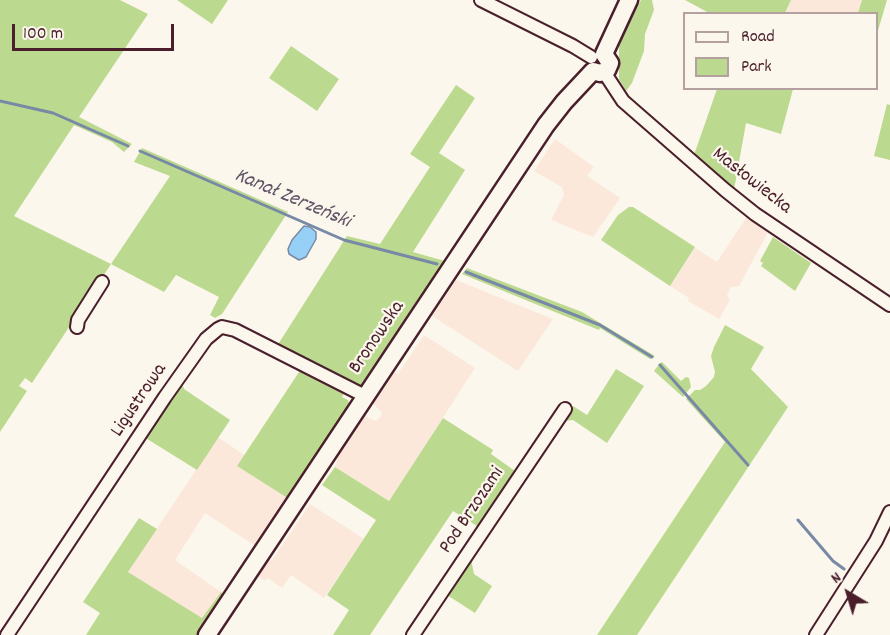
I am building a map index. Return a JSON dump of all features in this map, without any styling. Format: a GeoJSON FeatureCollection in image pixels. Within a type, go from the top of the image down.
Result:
{"type":"FeatureCollection","features":[{"type":"Feature","properties":{"kind":"street"},"geometry":{"type":"LineString","coordinates":[[481,0],[573,46],[598,64]]}},
{"type":"Feature","properties":{"kind":"street","name":"Bronowska"},"geometry":{"type":"LineString","coordinates":[[207,635],[546,125],[598,64],[629,0]]}},
{"type":"Feature","properties":{"kind":"street","name":"Masłowiecka"},"geometry":{"type":"LineString","coordinates":[[598,64],[623,101],[755,214],[890,305]]}},
{"type":"Feature","properties":{"kind":"street"},"geometry":{"type":"LineString","coordinates":[[77,327],[78,320],[102,282]]}},
{"type":"Feature","properties":{"kind":"street","name":"Ligustrowa"},"geometry":{"type":"LineString","coordinates":[[6,635],[165,397],[206,339],[218,329],[222,327],[235,330],[365,396]]}},
{"type":"Feature","properties":{"kind":"street","name":"Pod Brzozami"},"geometry":{"type":"LineString","coordinates":[[413,635],[565,409]]}},
{"type":"Feature","properties":{"kind":"street"},"geometry":{"type":"LineString","coordinates":[[816,635],[876,542],[890,513]]}},
{"type":"Feature","properties":{"kind":"shaded area"},"geometry":{"type":"Polygon","coordinates":[[[791,0],[862,0],[858,12],[786,12],[791,0]]]}},
{"type":"Feature","properties":{"kind":"shaded area"},"geometry":{"type":"Polygon","coordinates":[[[555,139],[594,167],[587,176],[620,198],[593,237],[551,220],[564,195],[562,187],[534,171],[555,139]]]}},
{"type":"Feature","properties":{"kind":"shaded area"},"geometry":{"type":"Polygon","coordinates":[[[748,215],[766,230],[767,234],[739,286],[731,287],[727,295],[730,300],[719,319],[688,301],[689,298],[670,286],[695,248],[717,262],[748,215]]]}},
{"type":"Feature","properties":{"kind":"shaded area"},"geometry":{"type":"Polygon","coordinates":[[[456,280],[553,319],[518,371],[432,316],[456,280]]]}},
{"type":"Feature","properties":{"kind":"shaded area"},"geometry":{"type":"Polygon","coordinates":[[[424,335],[475,368],[389,501],[335,467],[338,458],[336,455],[364,416],[376,421],[379,418],[382,413],[373,403],[394,372],[398,374],[424,335]]]}},
{"type":"Feature","properties":{"kind":"shaded area"},"geometry":{"type":"Polygon","coordinates":[[[218,437],[244,455],[237,466],[289,499],[257,547],[205,513],[175,560],[221,592],[202,618],[128,572],[218,437]]]}},
{"type":"Feature","properties":{"kind":"shaded area"},"geometry":{"type":"Polygon","coordinates":[[[310,504],[364,539],[324,598],[291,575],[282,588],[268,578],[265,581],[256,575],[266,561],[272,560],[310,504]]]}},
{"type":"Feature","properties":{"kind":"green space"},"geometry":{"type":"Polygon","coordinates":[[[0,0],[120,0],[148,14],[79,117],[132,144],[124,152],[112,142],[74,125],[14,216],[111,264],[32,383],[25,378],[19,386],[27,391],[0,432],[0,0]]]}},
{"type":"Feature","properties":{"kind":"green space"},"geometry":{"type":"Polygon","coordinates":[[[177,0],[228,0],[212,24],[177,0]]]}},
{"type":"Feature","properties":{"kind":"green space"},"geometry":{"type":"Polygon","coordinates":[[[641,0],[652,0],[654,10],[645,34],[644,51],[632,83],[626,91],[619,79],[619,43],[641,0]]]}},
{"type":"Feature","properties":{"kind":"green space"},"geometry":{"type":"Polygon","coordinates":[[[685,0],[791,0],[785,12],[707,12],[685,0]]]}},
{"type":"Feature","properties":{"kind":"green space"},"geometry":{"type":"Polygon","coordinates":[[[862,0],[887,0],[878,31],[878,12],[858,12],[862,0]]]}},
{"type":"Feature","properties":{"kind":"green space"},"geometry":{"type":"Polygon","coordinates":[[[291,46],[339,79],[317,111],[269,78],[291,46]]]}},
{"type":"Feature","properties":{"kind":"green space"},"geometry":{"type":"Polygon","coordinates":[[[456,85],[475,98],[439,153],[465,170],[413,252],[448,262],[363,389],[277,346],[347,236],[380,244],[430,167],[410,154],[456,85]]]}},
{"type":"Feature","properties":{"kind":"green space"},"geometry":{"type":"Polygon","coordinates":[[[717,90],[793,90],[781,134],[746,123],[734,190],[694,155],[717,90]]]}},
{"type":"Feature","properties":{"kind":"green space"},"geometry":{"type":"Polygon","coordinates":[[[887,104],[890,105],[890,160],[874,156],[887,104]]]}},
{"type":"Feature","properties":{"kind":"green space"},"geometry":{"type":"Polygon","coordinates":[[[142,148],[288,212],[222,314],[215,318],[210,315],[219,297],[176,275],[164,292],[111,264],[170,176],[134,162],[142,148]]]}},
{"type":"Feature","properties":{"kind":"green space"},"geometry":{"type":"Polygon","coordinates":[[[629,207],[633,207],[695,247],[670,286],[601,240],[618,215],[629,207]]]}},
{"type":"Feature","properties":{"kind":"green space"},"geometry":{"type":"Polygon","coordinates":[[[773,237],[811,263],[795,291],[761,266],[763,263],[760,261],[773,237]]]}},
{"type":"Feature","properties":{"kind":"green space"},"geometry":{"type":"Polygon","coordinates":[[[467,268],[582,312],[655,356],[650,359],[600,328],[599,330],[462,274],[467,268]]]}},
{"type":"Feature","properties":{"kind":"green space"},"geometry":{"type":"Polygon","coordinates":[[[725,325],[764,347],[751,369],[788,407],[637,635],[597,635],[725,442],[686,399],[695,390],[706,386],[714,377],[711,356],[725,325]]]}},
{"type":"Feature","properties":{"kind":"green space"},"geometry":{"type":"Polygon","coordinates":[[[204,350],[182,383],[184,389],[230,420],[197,470],[144,437],[204,350]]]}},
{"type":"Feature","properties":{"kind":"green space"},"geometry":{"type":"Polygon","coordinates":[[[662,362],[681,381],[686,377],[689,378],[691,387],[683,397],[654,371],[662,362]]]}},
{"type":"Feature","properties":{"kind":"green space"},"geometry":{"type":"Polygon","coordinates":[[[301,369],[346,390],[342,397],[348,400],[349,409],[289,499],[237,466],[301,369]]]}},
{"type":"Feature","properties":{"kind":"green space"},"geometry":{"type":"Polygon","coordinates":[[[616,369],[644,386],[607,443],[573,420],[564,421],[573,406],[587,415],[616,369]]]}},
{"type":"Feature","properties":{"kind":"green space"},"geometry":{"type":"Polygon","coordinates":[[[443,418],[493,450],[491,454],[515,471],[477,526],[453,511],[370,635],[333,635],[349,610],[327,595],[376,520],[322,485],[335,467],[389,501],[443,418]]]}},
{"type":"Feature","properties":{"kind":"green space"},"geometry":{"type":"Polygon","coordinates":[[[139,518],[157,529],[128,572],[202,618],[221,592],[225,595],[199,635],[86,635],[100,613],[83,602],[139,518]]]}},
{"type":"Feature","properties":{"kind":"green space"},"geometry":{"type":"Polygon","coordinates":[[[471,559],[474,574],[492,586],[475,613],[447,595],[471,559]]]}},
{"type":"Feature","properties":{"kind":"water"},"geometry":{"type":"Polygon","coordinates":[[[304,226],[316,232],[316,239],[306,257],[299,260],[289,254],[288,249],[292,240],[304,226]]]}},
{"type":"Feature","properties":{"kind":"waterway","name":"Kanał Zerzeński"},"geometry":{"type":"LineString","coordinates":[[0,101],[53,113],[128,146]]}},
{"type":"Feature","properties":{"kind":"waterway","name":"Kanał Zerzeński"},"geometry":{"type":"LineString","coordinates":[[140,151],[344,240],[437,264]]}},
{"type":"Feature","properties":{"kind":"waterway","name":"Kanał Zerzeński"},"geometry":{"type":"LineString","coordinates":[[466,272],[600,325],[652,357]]}},
{"type":"Feature","properties":{"kind":"waterway","name":"Kanał Zerzeński"},"geometry":{"type":"LineString","coordinates":[[660,365],[748,465]]}},
{"type":"Feature","properties":{"kind":"waterway","name":"Kanał Zerzeński"},"geometry":{"type":"LineString","coordinates":[[798,520],[833,561],[844,569]]}}]}
